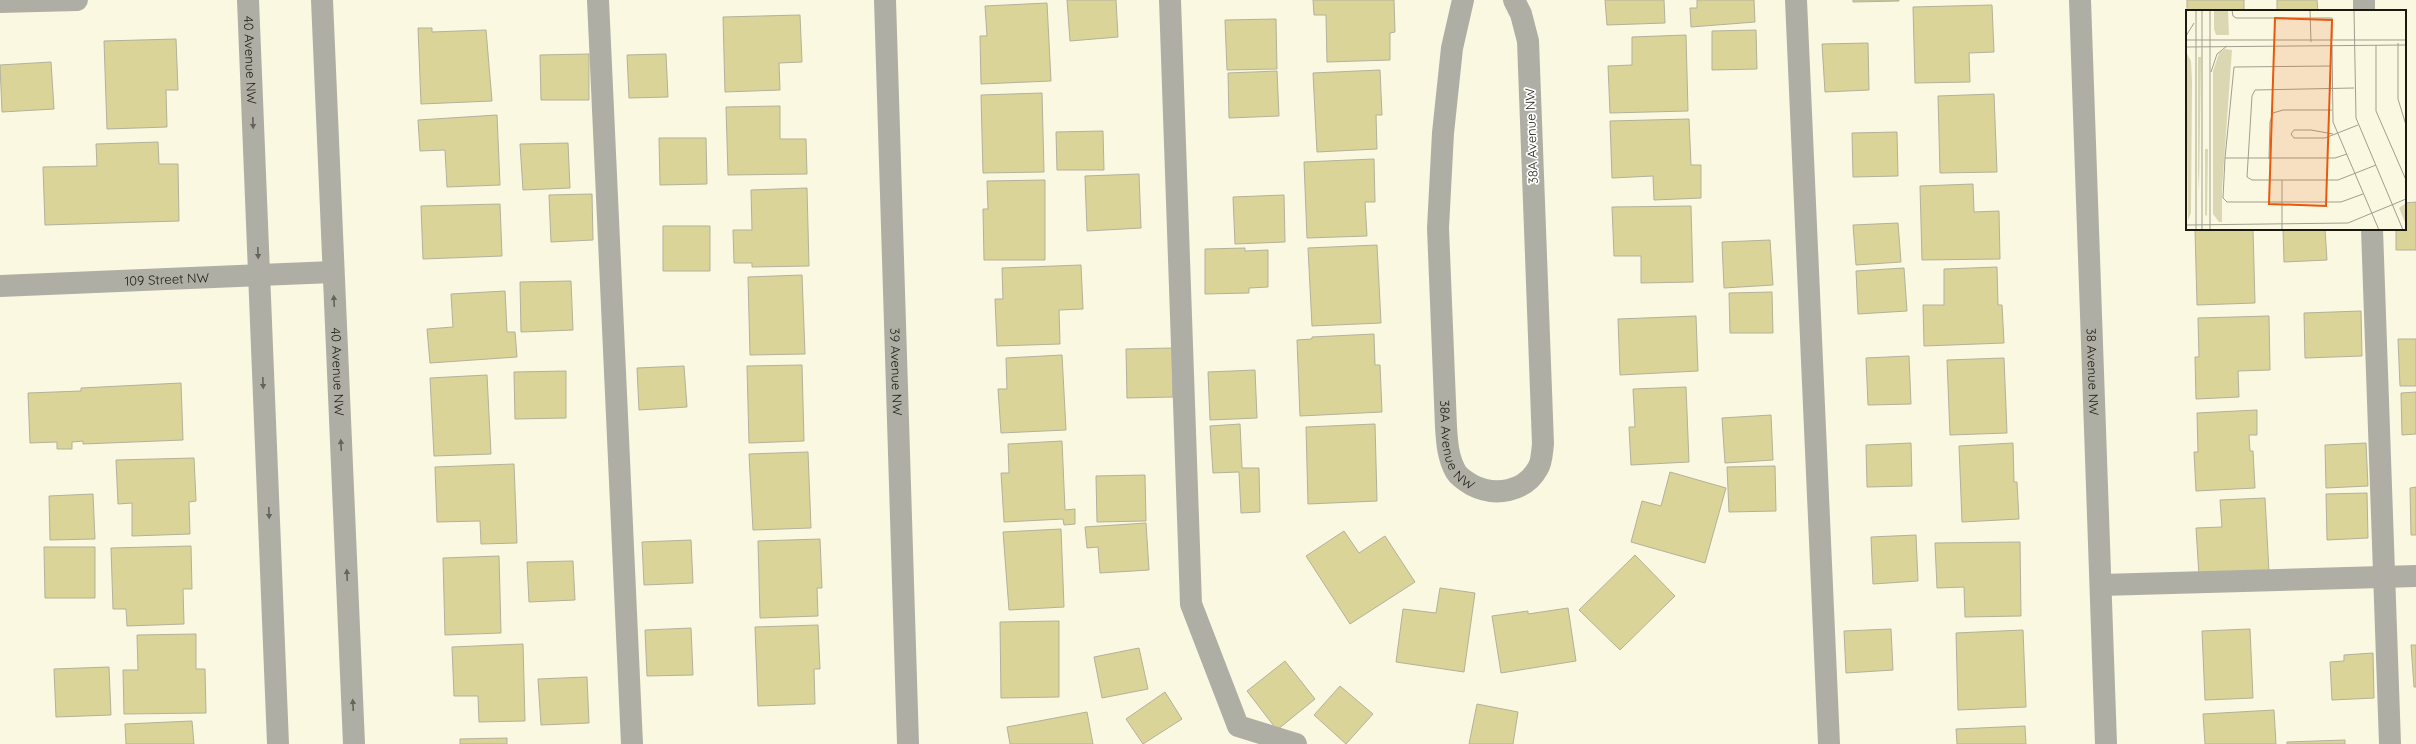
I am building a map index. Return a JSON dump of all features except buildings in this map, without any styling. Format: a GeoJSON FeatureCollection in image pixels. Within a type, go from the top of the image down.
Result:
{"type":"FeatureCollection","features":[{"type":"Feature","properties":{"kind":"street"},"geometry":{"type":"LineString","coordinates":[[0,2],[77,0]]}},
{"type":"Feature","properties":{"kind":"street","name":"40 Avenue NW"},"geometry":{"type":"LineString","coordinates":[[248,0],[278,744]]}},
{"type":"Feature","properties":{"kind":"street","name":"40 Avenue NW"},"geometry":{"type":"LineString","coordinates":[[322,0],[354,744]]}},
{"type":"Feature","properties":{"kind":"street"},"geometry":{"type":"LineString","coordinates":[[598,0],[632,744]]}},
{"type":"Feature","properties":{"kind":"street","name":"39 Avenue NW"},"geometry":{"type":"LineString","coordinates":[[885,0],[908,744]]}},
{"type":"Feature","properties":{"kind":"street"},"geometry":{"type":"LineString","coordinates":[[1170,0],[1191,604],[1238,726],[1296,744]]}},
{"type":"Feature","properties":{"kind":"street","name":"38A Avenue NW"},"geometry":{"type":"LineString","coordinates":[[1463,0],[1452,48],[1443,133],[1438,228],[1446,427],[1448,453],[1457,473],[1483,491],[1496,493],[1511,490],[1530,480],[1539,467],[1543,444],[1528,41],[1521,14],[1514,0]]}},
{"type":"Feature","properties":{"kind":"street"},"geometry":{"type":"LineString","coordinates":[[1796,0],[1829,744]]}},
{"type":"Feature","properties":{"kind":"street","name":"38 Avenue NW"},"geometry":{"type":"LineString","coordinates":[[2080,0],[2106,744]]}},
{"type":"Feature","properties":{"kind":"street"},"geometry":{"type":"LineString","coordinates":[[2372,230],[2390,744]]}},
{"type":"Feature","properties":{"kind":"street","name":"109 Street NW"},"geometry":{"type":"LineString","coordinates":[[0,286],[259,277],[333,272]]}},
{"type":"Feature","properties":{"kind":"street"},"geometry":{"type":"LineString","coordinates":[[2101,585],[2416,576]]}}]}
